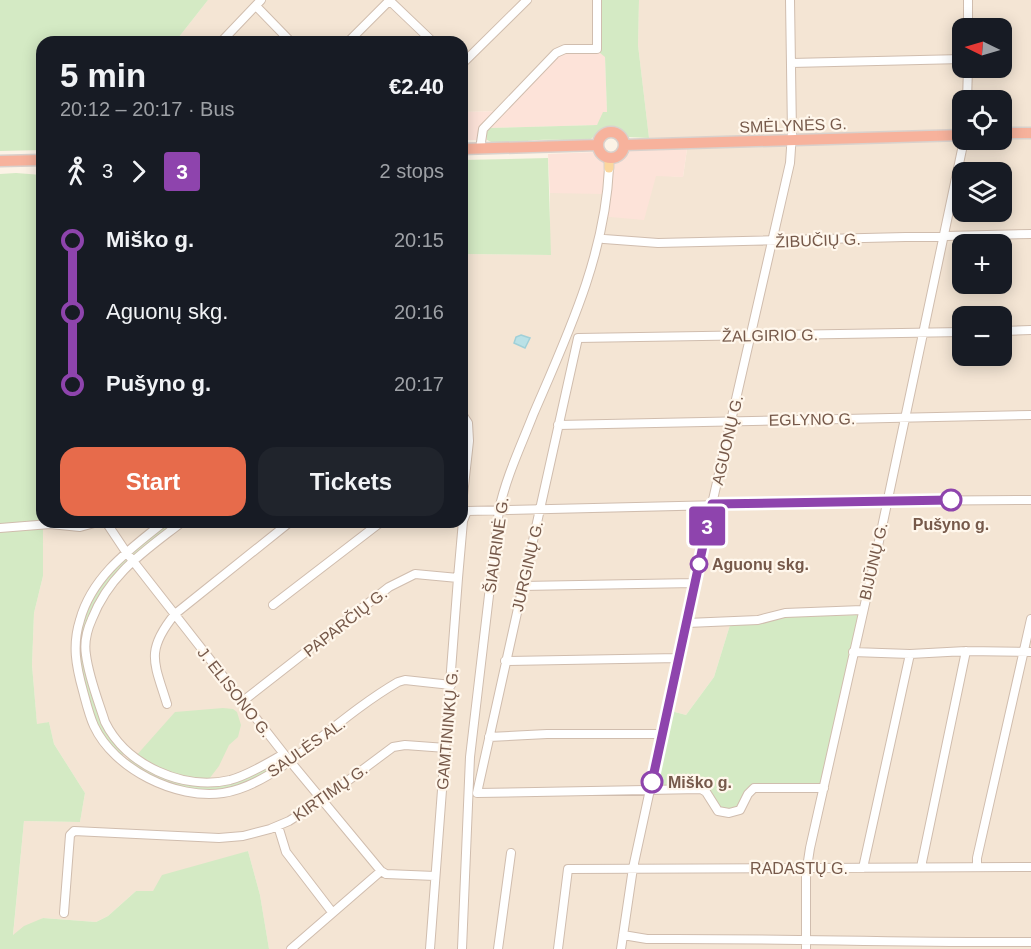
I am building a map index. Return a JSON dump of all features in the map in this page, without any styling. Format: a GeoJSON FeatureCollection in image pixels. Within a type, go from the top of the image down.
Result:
{"type":"FeatureCollection","features":[{"type":"Feature","properties":{"kind":"highway"},"geometry":{"type":"LineString","coordinates":[[613,132],[621,136],[624,145],[620,155],[609,163],[598,145],[604,134],[613,132]]}},
{"type":"Feature","properties":{"kind":"highway"},"geometry":{"type":"LineString","coordinates":[[1012,134],[1031,133]]}},
{"type":"Feature","properties":{"kind":"highway","name":"SMĖLYNĖS G."},"geometry":{"type":"LineString","coordinates":[[624,145],[952,135]]}},
{"type":"Feature","properties":{"kind":"highway"},"geometry":{"type":"LineString","coordinates":[[468,149],[598,145]]}},
{"type":"Feature","properties":{"kind":"highway"},"geometry":{"type":"LineString","coordinates":[[0,161],[36,160]]}},
{"type":"Feature","properties":{"kind":"street"},"geometry":{"type":"LineString","coordinates":[[354,36],[390,0],[427,36]]}},
{"type":"Feature","properties":{"kind":"street"},"geometry":{"type":"LineString","coordinates":[[468,58],[527,0]]}},
{"type":"Feature","properties":{"kind":"street"},"geometry":{"type":"LineString","coordinates":[[480,149],[483,129],[556,53],[565,49],[597,49],[597,0]]}},
{"type":"Feature","properties":{"kind":"street","name":"AGUONŲ G."},"geometry":{"type":"LineString","coordinates":[[621,949],[633,868],[712,504],[790,164],[792,140],[790,0]]}},
{"type":"Feature","properties":{"kind":"street"},"geometry":{"type":"LineString","coordinates":[[968,0],[968,18]]}},
{"type":"Feature","properties":{"kind":"street"},"geometry":{"type":"LineString","coordinates":[[226,36],[259,3],[286,36]]}},
{"type":"Feature","properties":{"kind":"street"},"geometry":{"type":"LineString","coordinates":[[791,63],[952,59]]}},
{"type":"Feature","properties":{"kind":"street","name":"BIJŪNŲ G."},"geometry":{"type":"LineString","coordinates":[[806,949],[807,867],[962,150]]}},
{"type":"Feature","properties":{"kind":"street","name":"ŠIAURINĖ G."},"geometry":{"type":"LineString","coordinates":[[462,949],[470,757],[499,510],[508,478],[585,288],[606,207],[609,163]]}},
{"type":"Feature","properties":{"kind":"street","name":"ŽIBUČIŲ G."},"geometry":{"type":"LineString","coordinates":[[604,239],[658,243],[772,242],[1031,234]]}},
{"type":"Feature","properties":{"kind":"street"},"geometry":{"type":"LineString","coordinates":[[1012,330],[1031,330]]}},
{"type":"Feature","properties":{"kind":"street","name":"ŽALGIRIO G."},"geometry":{"type":"LineString","coordinates":[[578,338],[952,332]]}},
{"type":"Feature","properties":{"kind":"street","name":"JURGINŲ G."},"geometry":{"type":"LineString","coordinates":[[578,338],[477,793],[650,791]]}},
{"type":"Feature","properties":{"kind":"street","name":"EGLYNO G."},"geometry":{"type":"LineString","coordinates":[[558,425],[1031,415]]}},
{"type":"Feature","properties":{"kind":"street","name":"GAMTININKŲ G."},"geometry":{"type":"LineString","coordinates":[[468,423],[468,454]]}},
{"type":"Feature","properties":{"kind":"street"},"geometry":{"type":"LineString","coordinates":[[468,506],[499,510],[712,504],[1031,500]]}},
{"type":"Feature","properties":{"kind":"street"},"geometry":{"type":"LineString","coordinates":[[0,528],[36,525]]}},
{"type":"Feature","properties":{"kind":"street","name":"J. ELISONO G."},"geometry":{"type":"LineString","coordinates":[[110,528],[126,552],[284,754],[381,871]]}},
{"type":"Feature","properties":{"kind":"street","name":"SAULĖS AL."},"geometry":{"type":"LineString","coordinates":[[156,528],[126,552],[107,572],[86,603],[78,629],[75,652],[77,670],[94,726],[122,761],[145,777],[170,789],[194,793],[222,793],[239,788],[290,761],[398,682],[405,680],[451,685]]}},
{"type":"Feature","properties":{"kind":"street","name":"SAULĖS AL."},"geometry":{"type":"LineString","coordinates":[[174,528],[119,573],[102,596],[90,624],[85,653],[105,722],[110,732],[142,763],[174,779],[206,783],[231,779],[284,754]]}},
{"type":"Feature","properties":{"kind":"street"},"geometry":{"type":"LineString","coordinates":[[167,704],[155,664],[158,636],[175,614],[282,528]]}},
{"type":"Feature","properties":{"kind":"street"},"geometry":{"type":"LineString","coordinates":[[273,605],[373,528]]}},
{"type":"Feature","properties":{"kind":"street","name":"GAMTININKŲ G."},"geometry":{"type":"LineString","coordinates":[[430,949],[462,528]]}},
{"type":"Feature","properties":{"kind":"street","name":"PAPARČIŲ G."},"geometry":{"type":"LineString","coordinates":[[243,701],[389,587],[415,574],[458,578]]}},
{"type":"Feature","properties":{"kind":"street"},"geometry":{"type":"LineString","coordinates":[[522,586],[695,584]]}},
{"type":"Feature","properties":{"kind":"street"},"geometry":{"type":"LineString","coordinates":[[687,623],[758,620],[785,613],[862,610]]}},
{"type":"Feature","properties":{"kind":"street"},"geometry":{"type":"LineString","coordinates":[[977,867],[977,858],[1027,652],[1031,619]]}},
{"type":"Feature","properties":{"kind":"street"},"geometry":{"type":"LineString","coordinates":[[853,652],[910,654],[966,651],[1027,652]]}},
{"type":"Feature","properties":{"kind":"street"},"geometry":{"type":"LineString","coordinates":[[921,867],[966,651]]}},
{"type":"Feature","properties":{"kind":"street"},"geometry":{"type":"LineString","coordinates":[[863,868],[910,654]]}},
{"type":"Feature","properties":{"kind":"street"},"geometry":{"type":"LineString","coordinates":[[505,661],[679,658]]}},
{"type":"Feature","properties":{"kind":"street"},"geometry":{"type":"LineString","coordinates":[[489,737],[547,734],[662,734]]}},
{"type":"Feature","properties":{"kind":"street","name":"KIRTIMŲ G."},"geometry":{"type":"LineString","coordinates":[[64,912],[70,835],[74,831],[219,838],[243,836],[278,826],[322,800],[393,747],[405,745],[446,748]]}},
{"type":"Feature","properties":{"kind":"street"},"geometry":{"type":"LineString","coordinates":[[122,761],[130,753]]}},
{"type":"Feature","properties":{"kind":"street"},"geometry":{"type":"LineString","coordinates":[[650,791],[701,789],[711,798],[718,811],[729,813],[740,810],[748,794],[754,788],[824,788]]}},
{"type":"Feature","properties":{"kind":"street"},"geometry":{"type":"LineString","coordinates":[[278,826],[286,852],[332,912]]}},
{"type":"Feature","properties":{"kind":"street"},"geometry":{"type":"LineString","coordinates":[[498,949],[511,853]]}},
{"type":"Feature","properties":{"kind":"street","name":"RADASTŲ G."},"geometry":{"type":"LineString","coordinates":[[558,949],[567,869],[1031,867]]}},
{"type":"Feature","properties":{"kind":"street"},"geometry":{"type":"LineString","coordinates":[[291,949],[381,871],[386,874],[435,876]]}},
{"type":"Feature","properties":{"kind":"street"},"geometry":{"type":"LineString","coordinates":[[623,935],[646,939],[806,938],[946,946],[1031,942]]}},
{"type":"Feature","properties":{"kind":"shaded area"},"geometry":{"type":"Polygon","coordinates":[[[208,0],[599,0],[600,53],[558,56],[506,111],[468,112],[468,36],[180,36],[208,0]]]}},
{"type":"Feature","properties":{"kind":"shaded area"},"geometry":{"type":"Polygon","coordinates":[[[639,0],[1031,0],[1031,130],[1012,130],[1012,90],[952,90],[952,132],[649,138],[638,45],[639,0]]]}},
{"type":"Feature","properties":{"kind":"shaded area"},"geometry":{"type":"Polygon","coordinates":[[[600,53],[605,56],[607,112],[597,125],[488,128],[487,140],[468,140],[468,112],[506,111],[562,54],[600,53]]]}},
{"type":"Feature","properties":{"kind":"shaded area"},"geometry":{"type":"Polygon","coordinates":[[[1031,137],[1031,949],[269,949],[260,895],[248,851],[153,891],[136,891],[108,916],[96,922],[43,918],[13,936],[24,821],[80,822],[85,793],[54,744],[49,722],[37,725],[32,665],[34,613],[43,576],[43,528],[468,528],[468,254],[550,255],[550,193],[604,193],[656,175],[683,177],[687,149],[952,140],[952,150],[1012,150],[1012,138],[1031,137]],[[858,615],[787,617],[758,624],[730,625],[714,677],[686,715],[671,711],[653,787],[858,615]]]}},
{"type":"Feature","properties":{"kind":"shaded area"},"geometry":{"type":"Polygon","coordinates":[[[687,149],[683,177],[656,176],[644,220],[599,216],[603,194],[550,193],[548,154],[598,152],[605,161],[615,162],[622,154],[630,150],[687,149]]]}},
{"type":"Feature","properties":{"kind":"green space"},"geometry":{"type":"Polygon","coordinates":[[[0,0],[208,0],[180,36],[36,36],[36,150],[0,151],[0,0]]]}},
{"type":"Feature","properties":{"kind":"green space"},"geometry":{"type":"Polygon","coordinates":[[[599,0],[639,0],[638,45],[649,138],[627,137],[617,127],[612,126],[603,128],[590,140],[538,140],[505,144],[487,140],[488,128],[597,125],[603,112],[607,112],[605,57],[600,53],[599,0]]]}},
{"type":"Feature","properties":{"kind":"green space"},"geometry":{"type":"Polygon","coordinates":[[[548,158],[551,255],[468,254],[468,160],[548,158]]]}},
{"type":"Feature","properties":{"kind":"green space"},"geometry":{"type":"Polygon","coordinates":[[[0,174],[36,175],[36,528],[43,528],[43,576],[34,613],[32,665],[37,724],[49,722],[54,744],[85,793],[80,822],[24,821],[13,935],[24,926],[43,918],[96,922],[108,916],[136,891],[153,891],[162,875],[248,851],[260,895],[269,949],[0,949],[0,174]]]}},
{"type":"Feature","properties":{"kind":"green space"},"geometry":{"type":"Polygon","coordinates":[[[160,528],[172,528],[135,556],[131,553],[160,528]]]}},
{"type":"Feature","properties":{"kind":"green space"},"geometry":{"type":"Polygon","coordinates":[[[126,557],[129,561],[110,581],[101,595],[85,638],[103,724],[126,752],[121,756],[96,726],[76,650],[81,619],[104,578],[126,557]]]}},
{"type":"Feature","properties":{"kind":"green space"},"geometry":{"type":"Polygon","coordinates":[[[858,615],[822,785],[751,786],[740,806],[732,809],[718,808],[707,790],[653,787],[671,711],[686,715],[714,677],[730,625],[758,624],[787,617],[858,615]]]}},
{"type":"Feature","properties":{"kind":"green space"},"geometry":{"type":"Polygon","coordinates":[[[223,708],[237,712],[241,725],[238,737],[229,745],[219,766],[206,783],[231,780],[281,757],[287,760],[249,782],[222,791],[194,792],[146,775],[128,762],[129,758],[135,757],[175,712],[223,708]]]}},
{"type":"Feature","properties":{"kind":"water"},"geometry":{"type":"Polygon","coordinates":[[[521,335],[530,338],[525,348],[514,343],[516,337],[521,335]]]}},
{"type":"Feature","properties":{"kind":"bus line","name":"3"},"geometry":{"type":"LineString","coordinates":[[652,782],[712,504],[951,500]]}},
{"type":"Feature","properties":{"kind":"place","name":"Pušyno g."},"geometry":{"type":"Point","coordinates":[951,500]}},
{"type":"Feature","properties":{"kind":"place","name":"Aguonų skg."},"geometry":{"type":"Point","coordinates":[699,564]}},
{"type":"Feature","properties":{"kind":"place","name":"Miško g."},"geometry":{"type":"Point","coordinates":[652,782]}}]}
